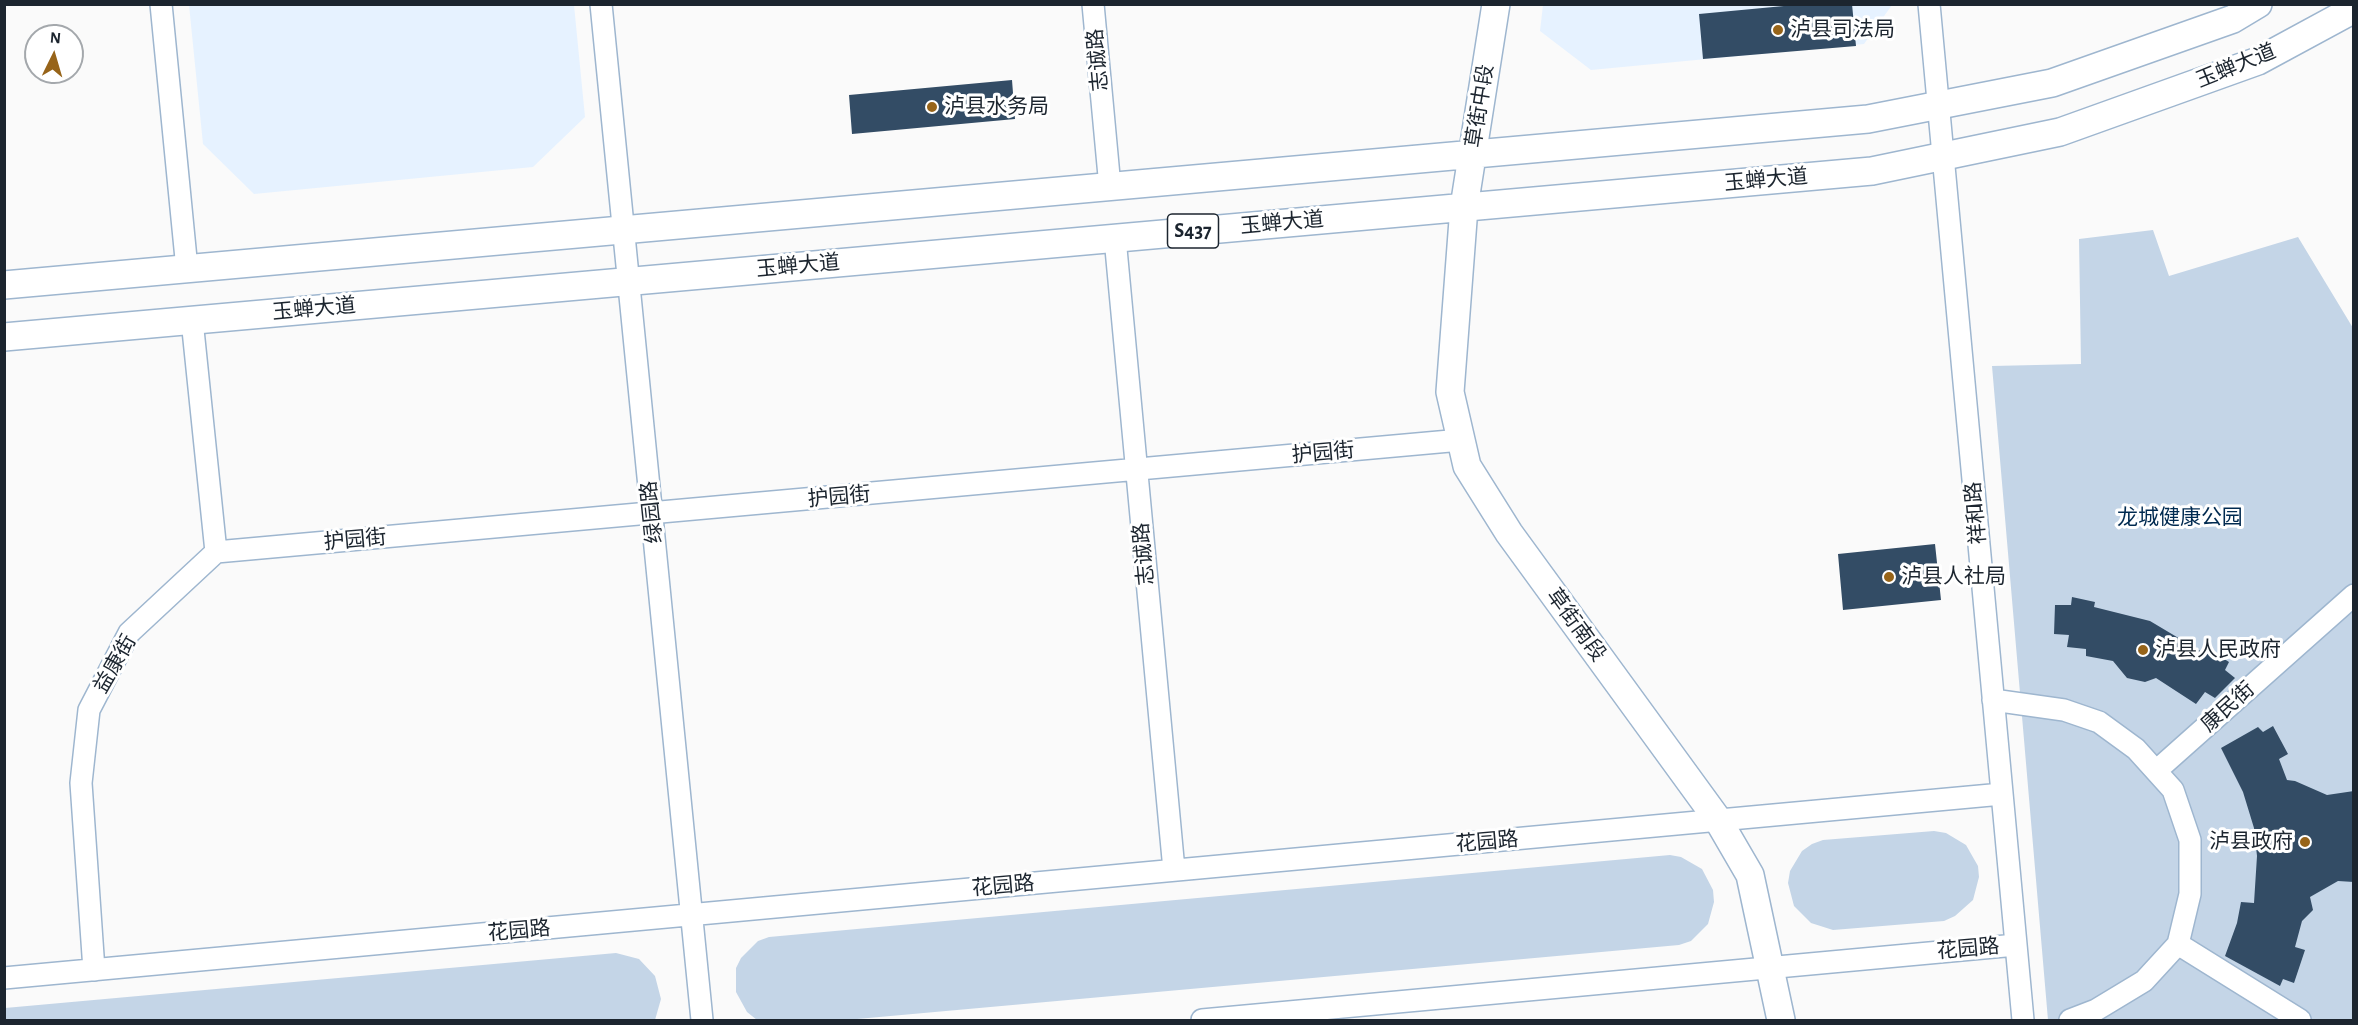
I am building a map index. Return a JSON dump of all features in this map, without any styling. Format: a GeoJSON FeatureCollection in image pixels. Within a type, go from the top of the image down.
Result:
{"type":"FeatureCollection","features":[{"type":"Feature","properties":{"kind":"main road","name":"草街中段"},"geometry":{"type":"LineString","coordinates":[[1464,207],[1496,4]]}},
{"type":"Feature","properties":{"kind":"main road"},"geometry":{"type":"LineString","coordinates":[[4,285],[1868,119],[2052,83],[2233,19],[2258,4]]}},
{"type":"Feature","properties":{"kind":"main road","name":"玉蝉大道"},"geometry":{"type":"LineString","coordinates":[[4,337],[1872,171],[2060,132],[2258,61],[2354,9]]}},
{"type":"Feature","properties":{"kind":"main road","name":"草街南段"},"geometry":{"type":"LineString","coordinates":[[1464,207],[1450,392],[1467,466],[1509,533],[1718,820],[1750,875],[1781,1020]]}},
{"type":"Feature","properties":{"kind":"street"},"geometry":{"type":"LineString","coordinates":[[161,4],[187,269]]}},
{"type":"Feature","properties":{"kind":"street","name":"绿园路"},"geometry":{"type":"LineString","coordinates":[[601,4],[702,1020]]}},
{"type":"Feature","properties":{"kind":"street","name":"志诚路"},"geometry":{"type":"LineString","coordinates":[[1093,4],[1110,187]]}},
{"type":"Feature","properties":{"kind":"street","name":"祥和路"},"geometry":{"type":"LineString","coordinates":[[1929,4],[2023,1020]]}},
{"type":"Feature","properties":{"kind":"street","name":"志诚路"},"geometry":{"type":"LineString","coordinates":[[1114,238],[1174,870]]}},
{"type":"Feature","properties":{"kind":"street"},"geometry":{"type":"LineString","coordinates":[[192,320],[216,552]]}},
{"type":"Feature","properties":{"kind":"street","name":"护园街"},"geometry":{"type":"LineString","coordinates":[[216,552],[1461,440]]}},
{"type":"Feature","properties":{"kind":"street","name":"益康街"},"geometry":{"type":"LineString","coordinates":[[94,970],[81,783],[89,710],[129,633],[216,552]]}},
{"type":"Feature","properties":{"kind":"street","name":"康民街"},"geometry":{"type":"LineString","coordinates":[[2156,771],[2354,595]]}},
{"type":"Feature","properties":{"kind":"street"},"geometry":{"type":"LineString","coordinates":[[1994,700],[2064,710],[2099,722],[2136,749],[2173,790],[2190,840],[2190,894],[2178,944],[2144,981],[2096,1010],[2070,1020]]}},
{"type":"Feature","properties":{"kind":"street","name":"花园路"},"geometry":{"type":"LineString","coordinates":[[4,978],[2002,795]]}},
{"type":"Feature","properties":{"kind":"street"},"geometry":{"type":"LineString","coordinates":[[2178,944],[2300,1020]]}},
{"type":"Feature","properties":{"kind":"street","name":"花园路"},"geometry":{"type":"LineString","coordinates":[[1202,1020],[2016,945]]}},
{"type":"Feature","properties":{"kind":"shaded area"},"geometry":{"type":"Polygon","coordinates":[[[189,5],[574,5],[585,117],[533,167],[254,194],[203,144],[189,5]]]}},
{"type":"Feature","properties":{"kind":"shaded area"},"geometry":{"type":"Polygon","coordinates":[[[1543,5],[1892,5],[1864,44],[1591,70],[1540,31],[1543,5]]]}},
{"type":"Feature","properties":{"kind":"green space","name":"龙城健康公园"},"geometry":{"type":"Polygon","coordinates":[[[2153,230],[2169,276],[2298,237],[2353,328],[2353,1020],[2048,1020],[1992,366],[2081,364],[2079,239],[2153,230]]]}},
{"type":"Feature","properties":{"kind":"green space"},"geometry":{"type":"Polygon","coordinates":[[[1934,831],[1946,833],[1966,845],[1978,866],[1979,877],[1973,900],[1955,916],[1944,921],[1833,930],[1811,923],[1794,906],[1788,883],[1790,871],[1802,851],[1812,844],[1823,840],[1934,831]]]}},
{"type":"Feature","properties":{"kind":"green space"},"geometry":{"type":"Polygon","coordinates":[[[1670,855],[1681,857],[1702,869],[1713,890],[1714,902],[1708,924],[1691,941],[1679,945],[846,1020],[757,1020],[747,1012],[736,992],[736,968],[741,958],[758,941],[769,937],[1670,855]]]}},
{"type":"Feature","properties":{"kind":"green space"},"geometry":{"type":"Polygon","coordinates":[[[616,953],[639,959],[655,976],[661,999],[655,1020],[5,1020],[5,1008],[616,953]]]}},
{"type":"Feature","properties":{"kind":"building","name":"泸县司法局"},"geometry":{"type":"Polygon","coordinates":[[[1805,4],[1852,4],[1856,46],[1703,59],[1699,14],[1805,4]]]}},
{"type":"Feature","properties":{"kind":"building","name":"泸县水务局"},"geometry":{"type":"Polygon","coordinates":[[[1012,80],[1015,119],[852,134],[849,95],[1012,80]]]}},
{"type":"Feature","properties":{"kind":"building","name":"泸县人社局"},"geometry":{"type":"Polygon","coordinates":[[[1935,544],[1941,600],[1843,610],[1838,554],[1935,544]]]}},
{"type":"Feature","properties":{"kind":"building","name":"泸县人民政府"},"geometry":{"type":"Polygon","coordinates":[[[2072,597],[2095,602],[2094,607],[2150,621],[2202,652],[2207,648],[2229,662],[2225,670],[2235,678],[2215,698],[2205,692],[2196,704],[2156,678],[2145,682],[2127,678],[2113,661],[2086,656],[2086,649],[2067,647],[2069,635],[2054,634],[2055,605],[2071,605],[2072,597]]]}},
{"type":"Feature","properties":{"kind":"building","name":"泸县政府"},"geometry":{"type":"Polygon","coordinates":[[[2273,726],[2288,754],[2279,759],[2287,780],[2295,781],[2327,795],[2354,791],[2354,882],[2338,881],[2310,897],[2313,910],[2302,921],[2295,947],[2305,950],[2294,983],[2283,979],[2280,986],[2225,956],[2237,923],[2241,902],[2254,903],[2257,856],[2254,828],[2243,792],[2221,748],[2258,727],[2263,732],[2273,726]]]}},
{"type":"Feature","properties":{"kind":"place","name":"泸县司法局"},"geometry":{"type":"Point","coordinates":[1778,30]}},
{"type":"Feature","properties":{"kind":"place","name":"泸县水务局"},"geometry":{"type":"Point","coordinates":[932,107]}},
{"type":"Feature","properties":{"kind":"place","name":"泸县人社局"},"geometry":{"type":"Point","coordinates":[1889,577]}},
{"type":"Feature","properties":{"kind":"place","name":"泸县人民政府"},"geometry":{"type":"Point","coordinates":[2143,650]}},
{"type":"Feature","properties":{"kind":"place","name":"泸县政府"},"geometry":{"type":"Point","coordinates":[2305,842]}}]}
